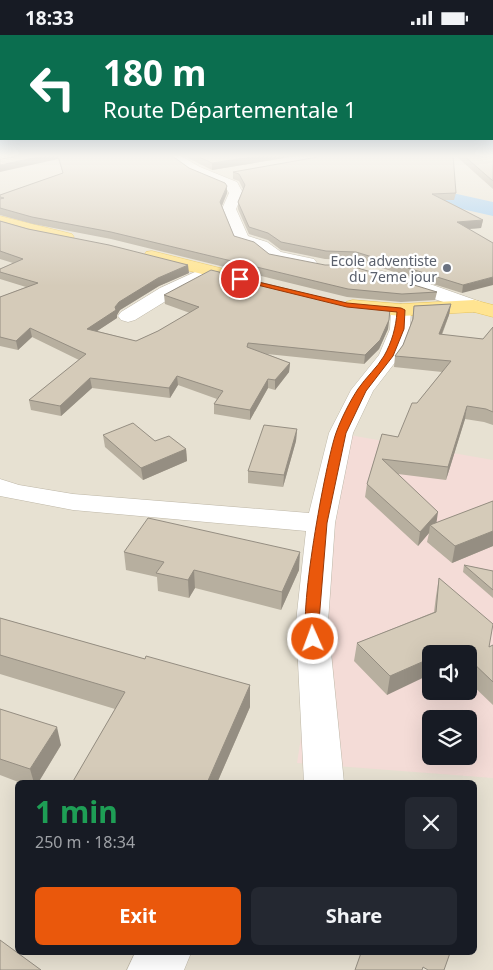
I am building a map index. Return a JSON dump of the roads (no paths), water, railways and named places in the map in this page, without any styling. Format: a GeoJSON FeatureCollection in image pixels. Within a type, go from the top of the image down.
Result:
{"type":"FeatureCollection","features":[{"type":"Feature","properties":{"kind":"main road"},"geometry":{"type":"LineString","coordinates":[[0,221],[30,230],[84,241]]}},
{"type":"Feature","properties":{"kind":"main road"},"geometry":{"type":"LineString","coordinates":[[139,253],[261,284]]}},
{"type":"Feature","properties":{"kind":"main road"},"geometry":{"type":"LineString","coordinates":[[338,303],[401,310],[474,306],[493,311]]}},
{"type":"Feature","properties":{"kind":"street"},"geometry":{"type":"LineString","coordinates":[[234,199],[229,209],[242,239],[261,245],[275,256],[325,266]]}},
{"type":"Feature","properties":{"kind":"street"},"geometry":{"type":"LineString","coordinates":[[128,316],[160,296],[208,271]]}},
{"type":"Feature","properties":{"kind":"street"},"geometry":{"type":"LineString","coordinates":[[367,271],[424,288],[474,306]]}},
{"type":"Feature","properties":{"kind":"street"},"geometry":{"type":"LineString","coordinates":[[324,780],[312,621],[322,523],[341,433],[362,390],[389,356],[400,329],[401,310]]}},
{"type":"Feature","properties":{"kind":"street"},"geometry":{"type":"LineString","coordinates":[[0,487],[14,492],[73,501],[322,523]]}},
{"type":"Feature","properties":{"kind":"street"},"geometry":{"type":"LineString","coordinates":[[151,970],[166,955]]}},
{"type":"Feature","properties":{"kind":"waterway"},"geometry":{"type":"LineString","coordinates":[[444,199],[493,209]]}},
{"type":"Feature","properties":{"kind":"place","name":"Ecole adventiste du 7eme jour"},"geometry":{"type":"Point","coordinates":[447,268]}}]}
